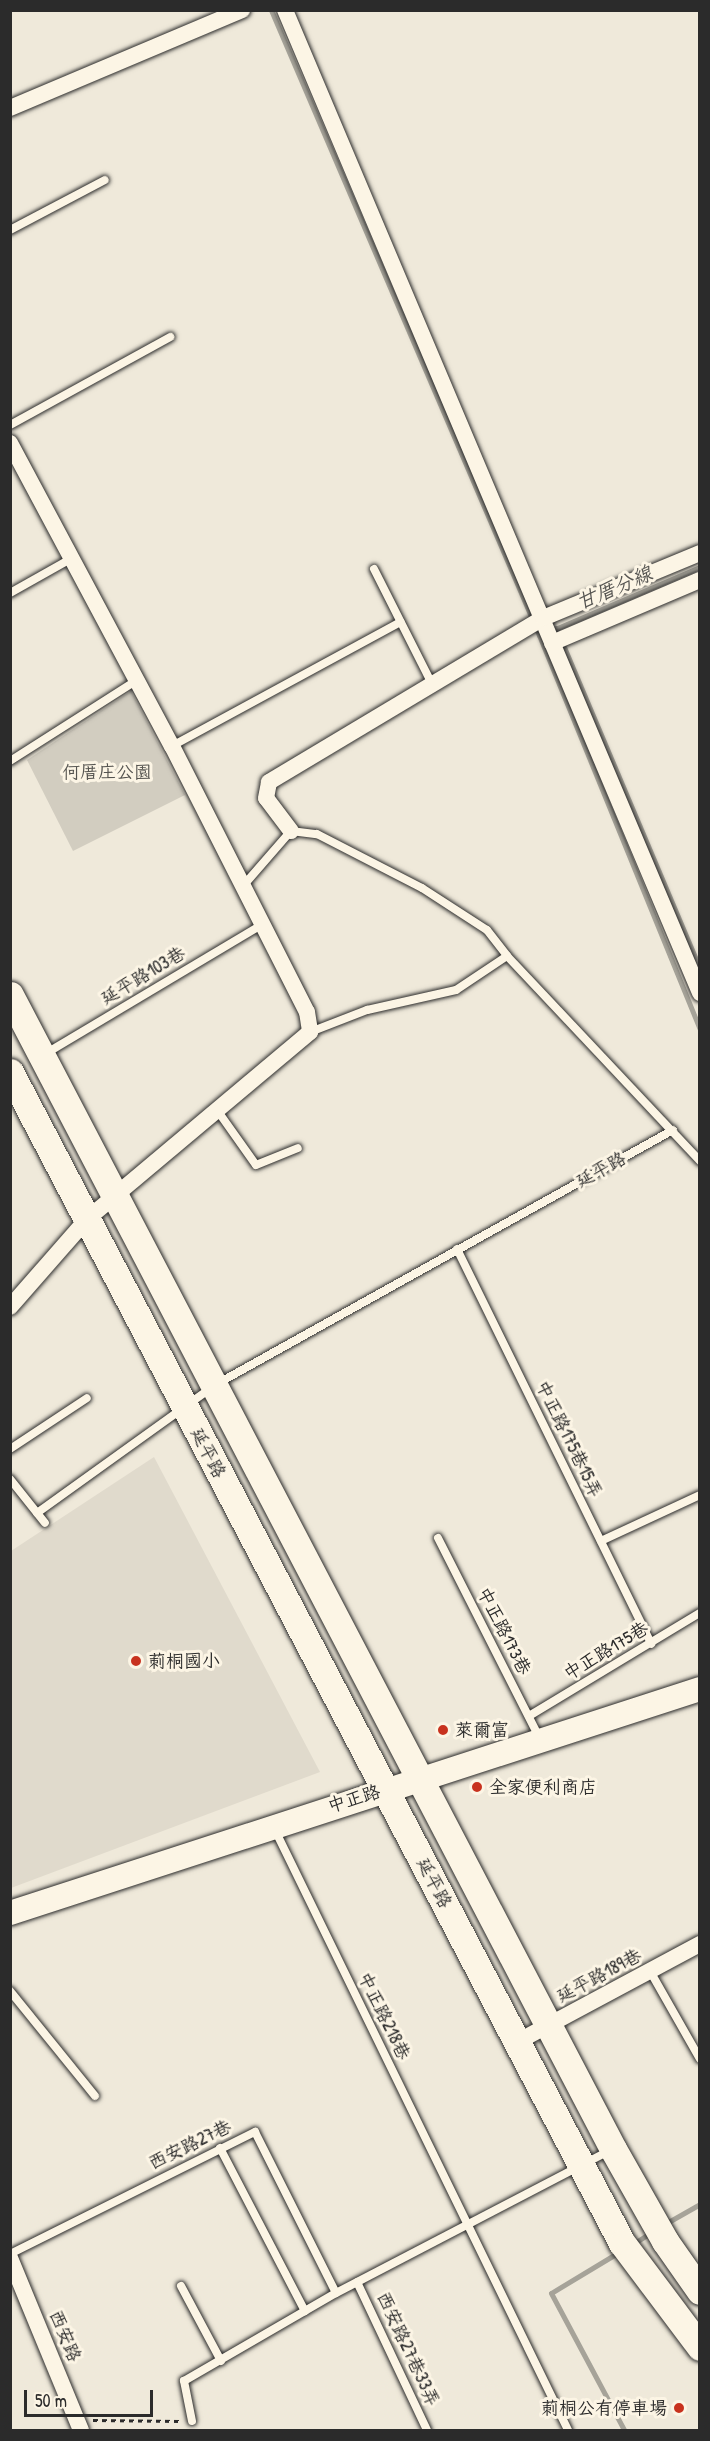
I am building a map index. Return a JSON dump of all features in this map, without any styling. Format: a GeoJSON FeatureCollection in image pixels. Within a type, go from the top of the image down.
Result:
{"type":"FeatureCollection","features":[{"type":"Feature","properties":{"kind":"main road","name":"延平路"},"geometry":{"type":"LineString","coordinates":[[10,995],[613,2149],[664,2241],[699,2291]]}},
{"type":"Feature","properties":{"kind":"main road","name":"延平路"},"geometry":{"type":"LineString","coordinates":[[10,1072],[580,2166],[622,2243],[699,2347]]}},
{"type":"Feature","properties":{"kind":"street"},"geometry":{"type":"LineString","coordinates":[[10,108],[242,10]]}},
{"type":"Feature","properties":{"kind":"street"},"geometry":{"type":"LineString","coordinates":[[285,10],[699,993]]}},
{"type":"Feature","properties":{"kind":"street"},"geometry":{"type":"LineString","coordinates":[[10,443],[172,746],[307,1012],[310,1032],[88,1218],[10,1307]]}},
{"type":"Feature","properties":{"kind":"street"},"geometry":{"type":"LineString","coordinates":[[291,831],[266,798],[268,782],[433,687],[543,618],[699,553]]}},
{"type":"Feature","properties":{"kind":"street"},"geometry":{"type":"LineString","coordinates":[[552,643],[699,580]]}},
{"type":"Feature","properties":{"kind":"street","name":"中正路"},"geometry":{"type":"LineString","coordinates":[[10,1912],[272,1824],[421,1779],[699,1689]]}},
{"type":"Feature","properties":{"kind":"street","name":"延平路189巷"},"geometry":{"type":"LineString","coordinates":[[517,2042],[699,1944]]}},
{"type":"Feature","properties":{"kind":"street","name":"西安路"},"geometry":{"type":"LineString","coordinates":[[10,2256],[80,2425]]}},
{"type":"Feature","properties":{"kind":"lane"},"geometry":{"type":"LineString","coordinates":[[10,230],[105,180]]}},
{"type":"Feature","properties":{"kind":"lane"},"geometry":{"type":"LineString","coordinates":[[10,425],[170,337]]}},
{"type":"Feature","properties":{"kind":"lane"},"geometry":{"type":"LineString","coordinates":[[10,593],[72,558]]}},
{"type":"Feature","properties":{"kind":"lane"},"geometry":{"type":"LineString","coordinates":[[374,569],[433,687]]}},
{"type":"Feature","properties":{"kind":"lane"},"geometry":{"type":"LineString","coordinates":[[172,746],[400,622]]}},
{"type":"Feature","properties":{"kind":"lane"},"geometry":{"type":"LineString","coordinates":[[10,761],[138,680]]}},
{"type":"Feature","properties":{"kind":"lane"},"geometry":{"type":"LineString","coordinates":[[243,886],[291,831],[343,844],[422,888],[487,930],[507,956],[699,1161]]}},
{"type":"Feature","properties":{"kind":"lane","name":"延平路103巷"},"geometry":{"type":"LineString","coordinates":[[42,1055],[261,925]]}},
{"type":"Feature","properties":{"kind":"lane"},"geometry":{"type":"LineString","coordinates":[[310,1032],[367,1010],[456,990],[507,956]]}},
{"type":"Feature","properties":{"kind":"lane"},"geometry":{"type":"LineString","coordinates":[[217,1110],[256,1165],[298,1148]]}},
{"type":"Feature","properties":{"kind":"lane","name":"延平路"},"geometry":{"type":"LineString","coordinates":[[37,1513],[215,1385],[673,1131]]}},
{"type":"Feature","properties":{"kind":"lane","name":"中正路175巷15弄"},"geometry":{"type":"LineString","coordinates":[[457,1249],[651,1644]]}},
{"type":"Feature","properties":{"kind":"lane"},"geometry":{"type":"LineString","coordinates":[[10,1449],[87,1398]]}},
{"type":"Feature","properties":{"kind":"lane"},"geometry":{"type":"LineString","coordinates":[[10,1479],[45,1523]]}},
{"type":"Feature","properties":{"kind":"lane"},"geometry":{"type":"LineString","coordinates":[[600,1541],[699,1495]]}},
{"type":"Feature","properties":{"kind":"lane","name":"中正路173巷"},"geometry":{"type":"LineString","coordinates":[[438,1538],[540,1739]]}},
{"type":"Feature","properties":{"kind":"lane","name":"中正路175巷"},"geometry":{"type":"LineString","coordinates":[[529,1716],[699,1613]]}},
{"type":"Feature","properties":{"kind":"lane","name":"中正路218巷"},"geometry":{"type":"LineString","coordinates":[[272,1824],[465,2223]]}},
{"type":"Feature","properties":{"kind":"lane"},"geometry":{"type":"LineString","coordinates":[[650,1971],[699,2059]]}},
{"type":"Feature","properties":{"kind":"lane"},"geometry":{"type":"LineString","coordinates":[[10,1991],[95,2096]]}},
{"type":"Feature","properties":{"kind":"lane","name":"西安路27巷"},"geometry":{"type":"LineString","coordinates":[[10,2256],[255,2132],[336,2293]]}},
{"type":"Feature","properties":{"kind":"lane"},"geometry":{"type":"LineString","coordinates":[[220,2148],[305,2311]]}},
{"type":"Feature","properties":{"kind":"lane"},"geometry":{"type":"LineString","coordinates":[[192,2421],[184,2381],[336,2293],[465,2223],[613,2149]]}},
{"type":"Feature","properties":{"kind":"lane"},"geometry":{"type":"LineString","coordinates":[[465,2223],[568,2430]]}},
{"type":"Feature","properties":{"kind":"lane","name":"西安路27巷33弄"},"geometry":{"type":"LineString","coordinates":[[357,2282],[428,2430]]}},
{"type":"Feature","properties":{"kind":"lane"},"geometry":{"type":"LineString","coordinates":[[181,2286],[221,2361]]}},
{"type":"Feature","properties":{"kind":"path"},"geometry":{"type":"LineString","coordinates":[[80,2425],[192,2421]]}},
{"type":"Feature","properties":{"kind":"shaded area","name":"莿桐國小"},"geometry":{"type":"Polygon","coordinates":[[[154,1457],[320,1772],[11,1888],[11,1551],[154,1457]]]}},
{"type":"Feature","properties":{"kind":"green space","name":"何厝庄公園"},"geometry":{"type":"Polygon","coordinates":[[[131,691],[185,795],[73,851],[27,760],[131,691]]]}},
{"type":"Feature","properties":{"kind":"waterway"},"geometry":{"type":"LineString","coordinates":[[271,10],[539,635],[700,1030]]}},
{"type":"Feature","properties":{"kind":"waterway","name":"甘厝分線"},"geometry":{"type":"LineString","coordinates":[[555,629],[700,567]]}},
{"type":"Feature","properties":{"kind":"waterway"},"geometry":{"type":"LineString","coordinates":[[556,628],[700,969]]}},
{"type":"Feature","properties":{"kind":"waterway"},"geometry":{"type":"LineString","coordinates":[[663,2225],[700,2204]]}},
{"type":"Feature","properties":{"kind":"waterway"},"geometry":{"type":"LineString","coordinates":[[633,2244],[650,2233]]}},
{"type":"Feature","properties":{"kind":"waterway"},"geometry":{"type":"LineString","coordinates":[[619,2252],[551,2293],[624,2430]]}},
{"type":"Feature","properties":{"kind":"place","name":"莿桐國小"},"geometry":{"type":"Point","coordinates":[136,1661]}},
{"type":"Feature","properties":{"kind":"place","name":"萊爾富"},"geometry":{"type":"Point","coordinates":[443,1730]}},
{"type":"Feature","properties":{"kind":"place","name":"全家便利商店"},"geometry":{"type":"Point","coordinates":[477,1787]}},
{"type":"Feature","properties":{"kind":"place","name":"莿桐公有停車場"},"geometry":{"type":"Point","coordinates":[679,2408]}}]}
